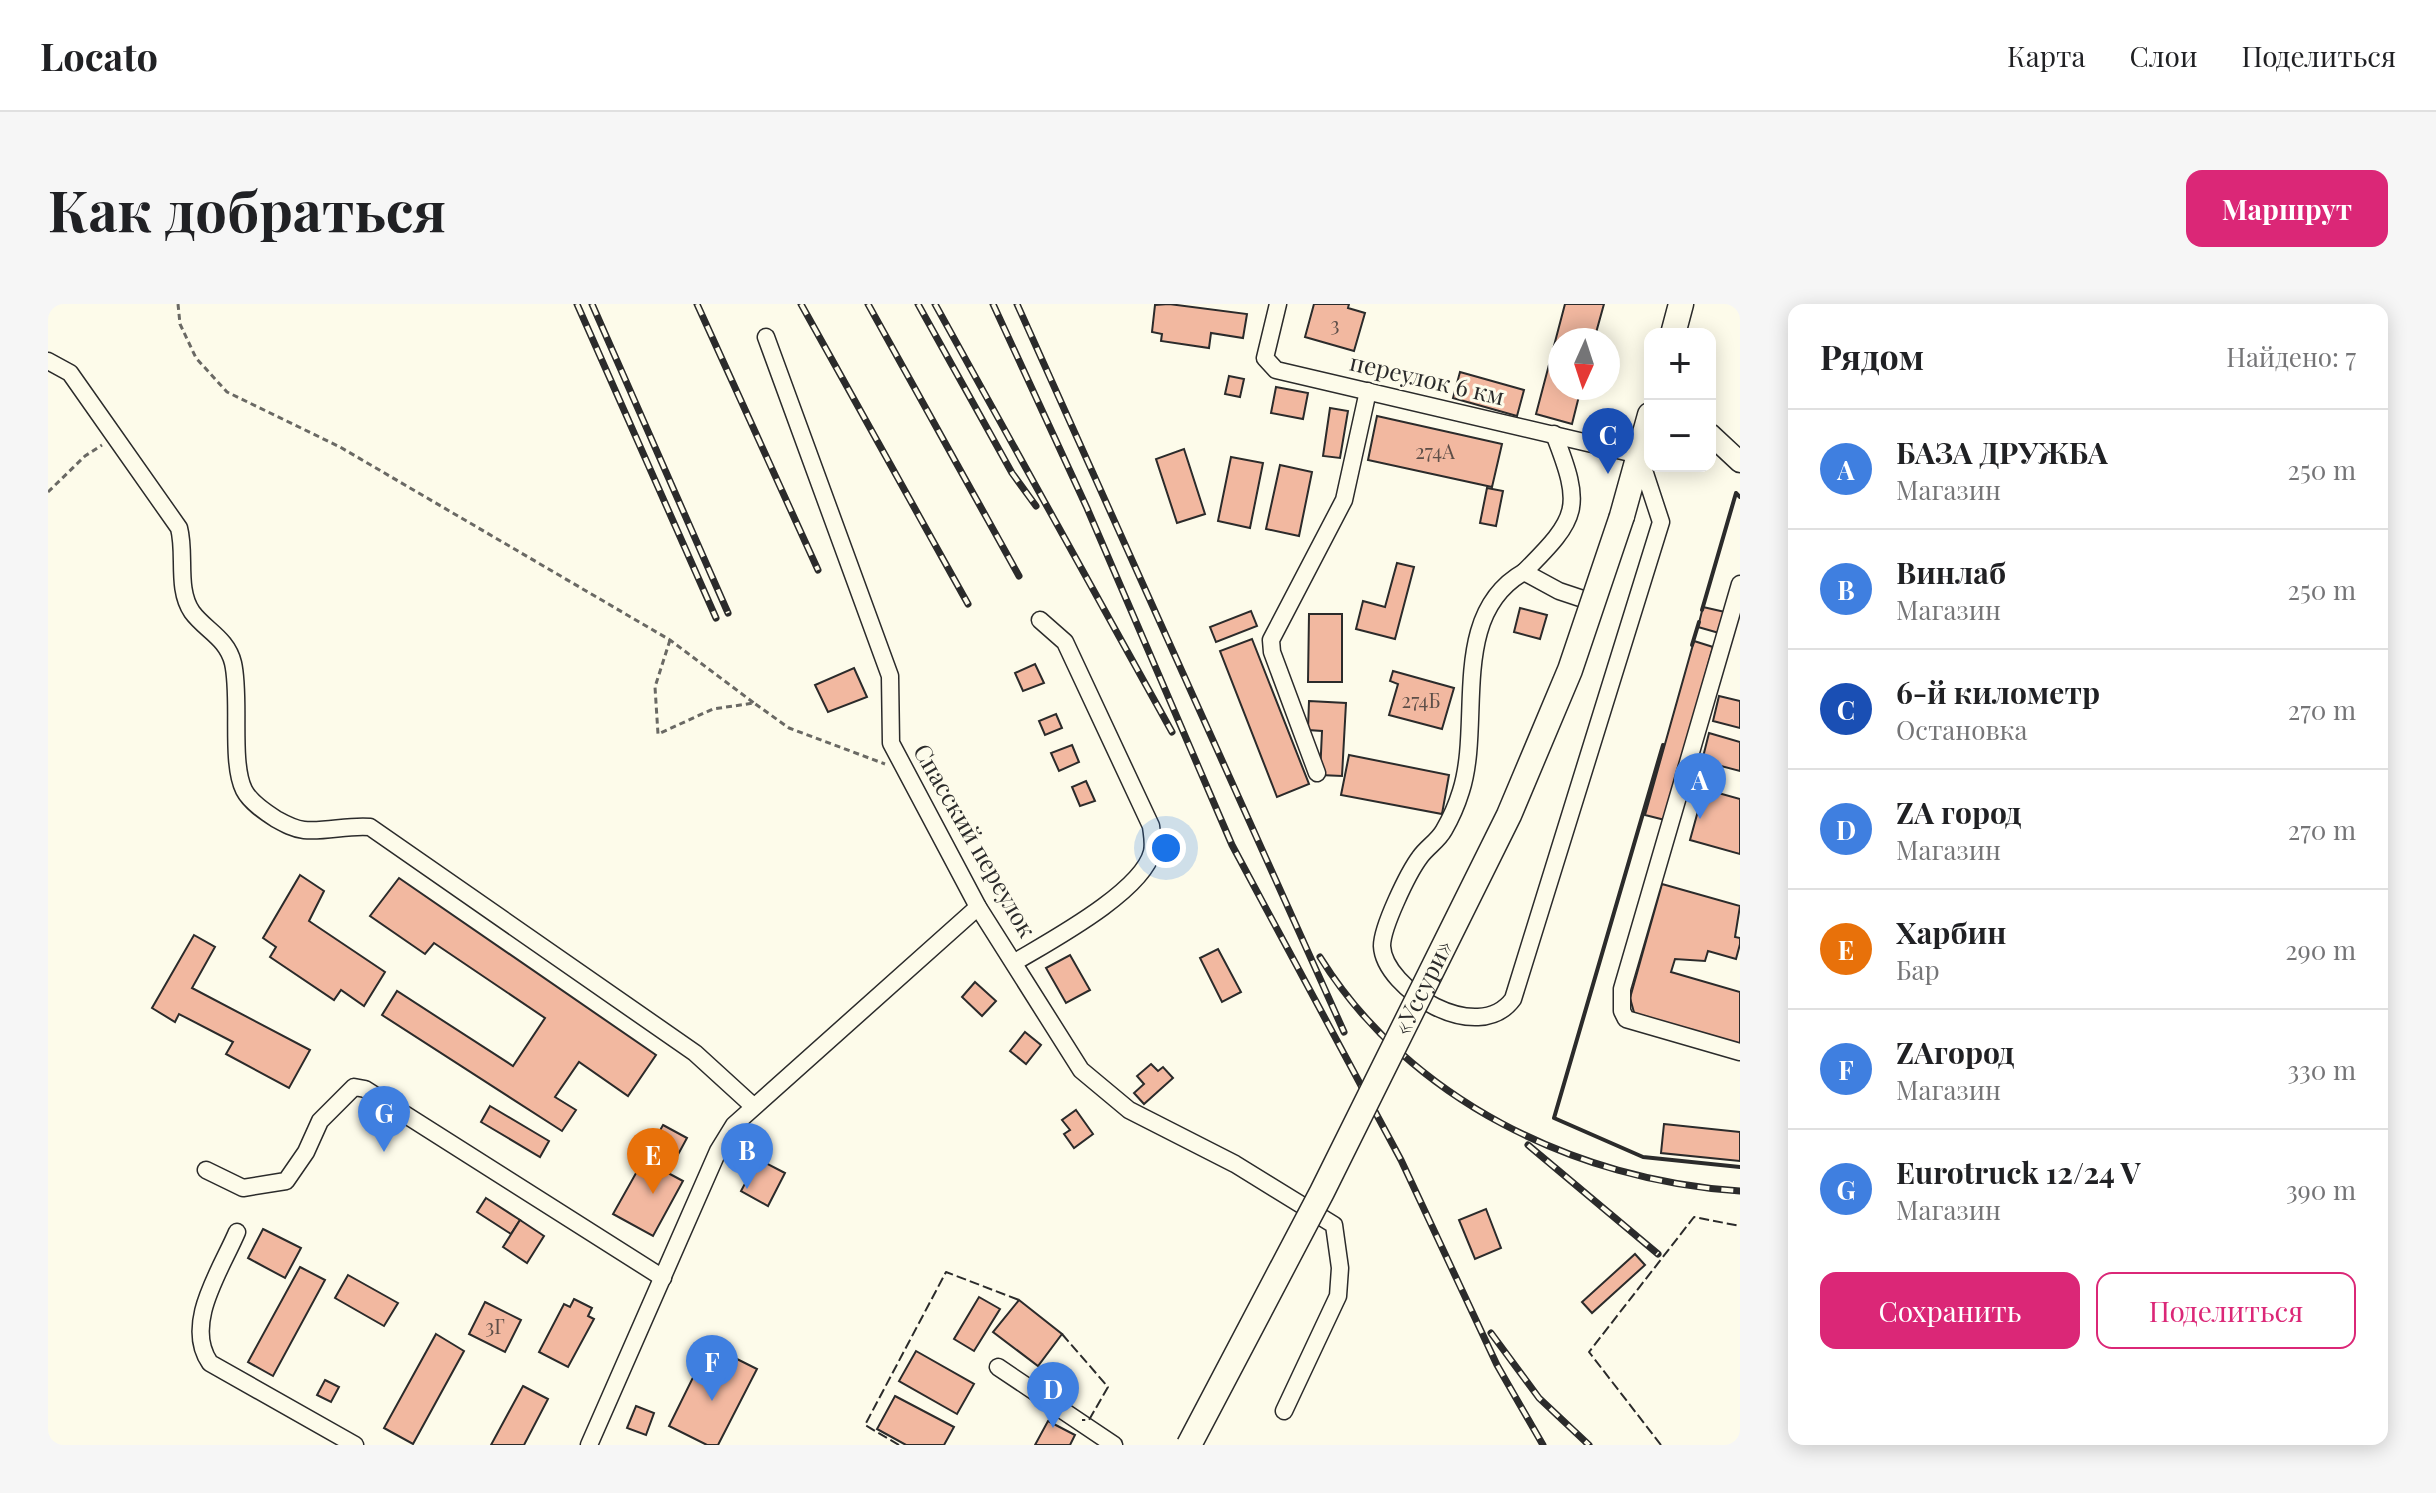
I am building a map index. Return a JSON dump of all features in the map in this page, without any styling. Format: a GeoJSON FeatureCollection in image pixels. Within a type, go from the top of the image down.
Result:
{"type":"FeatureCollection","features":[{"type":"Feature","properties":{"kind":"highway"},"geometry":{"type":"LineString","coordinates":[[1675,328],[1681,304]]}},
{"type":"Feature","properties":{"kind":"highway","name":"«Уссури»"},"geometry":{"type":"LineString","coordinates":[[1189,1445],[1322,1192],[1509,815],[1570,670],[1622,516],[1644,437]]}},
{"type":"Feature","properties":{"kind":"main road"},"geometry":{"type":"LineString","coordinates":[[1716,440],[1740,462]]}},
{"type":"Feature","properties":{"kind":"street","name":"переулок 6 км"},"geometry":{"type":"LineString","coordinates":[[1278,304],[1266,347],[1265,358],[1269,366],[1639,455]]}},
{"type":"Feature","properties":{"kind":"street","name":"Спасский переулок"},"geometry":{"type":"LineString","coordinates":[[766,337],[890,676],[891,743],[978,907],[1081,1070],[1153,1124],[1235,1164],[1334,1225],[1340,1268],[1338,1296],[1284,1411]]}},
{"type":"Feature","properties":{"kind":"street"},"geometry":{"type":"LineString","coordinates":[[48,361],[70,373],[179,528],[184,548],[183,590],[191,611],[225,644],[233,662],[244,791],[288,826],[302,830],[347,825],[370,827],[695,1053],[752,1105]]}},
{"type":"Feature","properties":{"kind":"street"},"geometry":{"type":"LineString","coordinates":[[1317,773],[1272,652],[1271,640],[1344,500],[1368,391]]}},
{"type":"Feature","properties":{"kind":"street"},"geometry":{"type":"LineString","coordinates":[[1554,434],[1568,471],[1573,497],[1570,517],[1563,532],[1524,572],[1507,582],[1484,614],[1470,686],[1460,793],[1444,830],[1416,864],[1387,925],[1382,945],[1394,977],[1451,1015],[1471,1020],[1504,1011],[1513,999],[1658,533],[1660,511],[1639,455]]}},
{"type":"Feature","properties":{"kind":"street"},"geometry":{"type":"LineString","coordinates":[[1524,572],[1559,591],[1595,603]]}},
{"type":"Feature","properties":{"kind":"street"},"geometry":{"type":"LineString","coordinates":[[1740,584],[1622,989],[1622,1011],[1626,1019],[1740,1052]]}},
{"type":"Feature","properties":{"kind":"street","name":"Спасский переулок"},"geometry":{"type":"LineString","coordinates":[[1015,962],[1100,907],[1134,879],[1152,853],[1151,826],[1065,642],[1040,620]]}},
{"type":"Feature","properties":{"kind":"street"},"geometry":{"type":"LineString","coordinates":[[589,1445],[718,1151],[734,1125],[752,1105],[978,907]]}},
{"type":"Feature","properties":{"kind":"street"},"geometry":{"type":"LineString","coordinates":[[206,1170],[243,1188],[286,1181],[306,1152],[320,1121],[354,1087],[365,1089],[663,1278]]}},
{"type":"Feature","properties":{"kind":"street"},"geometry":{"type":"LineString","coordinates":[[237,1232],[201,1316],[202,1351],[210,1363],[355,1445]]}},
{"type":"Feature","properties":{"kind":"street"},"geometry":{"type":"LineString","coordinates":[[998,1367],[1114,1445]]}},
{"type":"Feature","properties":{"kind":"path"},"geometry":{"type":"LineString","coordinates":[[178,304],[180,324],[196,358],[227,392],[340,447],[670,640],[789,728],[880,764],[902,764]]}},
{"type":"Feature","properties":{"kind":"path"},"geometry":{"type":"LineString","coordinates":[[48,492],[85,456],[114,437]]}},
{"type":"Feature","properties":{"kind":"path"},"geometry":{"type":"LineString","coordinates":[[670,640],[655,687],[658,734],[713,709],[754,703]]}},
{"type":"Feature","properties":{"kind":"building"},"geometry":{"type":"Polygon","coordinates":[[[1314,304],[1349,304],[1348,308],[1365,313],[1354,351],[1305,337],[1314,304]]]}},
{"type":"Feature","properties":{"kind":"building"},"geometry":{"type":"Polygon","coordinates":[[[1565,304],[1604,304],[1597,328],[1559,328],[1565,304]]]}},
{"type":"Feature","properties":{"kind":"building"},"geometry":{"type":"Polygon","coordinates":[[[1155,305],[1247,314],[1243,338],[1211,333],[1209,348],[1161,341],[1162,334],[1152,332],[1155,305]]]}},
{"type":"Feature","properties":{"kind":"building"},"geometry":{"type":"Polygon","coordinates":[[[1548,368],[1548,400],[1578,400],[1572,424],[1536,414],[1548,368]]]}},
{"type":"Feature","properties":{"kind":"building"},"geometry":{"type":"Polygon","coordinates":[[[1460,372],[1524,390],[1517,416],[1453,398],[1460,372]]]}},
{"type":"Feature","properties":{"kind":"building"},"geometry":{"type":"Polygon","coordinates":[[[1229,376],[1244,379],[1240,397],[1225,394],[1229,376]]]}},
{"type":"Feature","properties":{"kind":"building"},"geometry":{"type":"Polygon","coordinates":[[[1276,387],[1308,393],[1303,419],[1271,413],[1276,387]]]}},
{"type":"Feature","properties":{"kind":"building"},"geometry":{"type":"Polygon","coordinates":[[[1330,408],[1348,411],[1340,458],[1323,456],[1330,408]]]}},
{"type":"Feature","properties":{"kind":"building"},"geometry":{"type":"Polygon","coordinates":[[[1377,416],[1502,444],[1492,487],[1368,460],[1377,416]]]}},
{"type":"Feature","properties":{"kind":"building"},"geometry":{"type":"Polygon","coordinates":[[[1184,449],[1205,514],[1177,523],[1156,459],[1184,449]]]}},
{"type":"Feature","properties":{"kind":"building"},"geometry":{"type":"Polygon","coordinates":[[[1231,457],[1263,463],[1250,528],[1218,521],[1231,457]]]}},
{"type":"Feature","properties":{"kind":"building"},"geometry":{"type":"Polygon","coordinates":[[[1280,465],[1312,472],[1299,536],[1266,529],[1280,465]]]}},
{"type":"Feature","properties":{"kind":"building"},"geometry":{"type":"Polygon","coordinates":[[[1487,488],[1503,491],[1496,526],[1480,523],[1487,488]]]}},
{"type":"Feature","properties":{"kind":"building"},"geometry":{"type":"Polygon","coordinates":[[[1397,563],[1414,567],[1395,639],[1356,629],[1363,601],[1385,607],[1397,563]]]}},
{"type":"Feature","properties":{"kind":"building"},"geometry":{"type":"Polygon","coordinates":[[[1703,607],[1725,612],[1719,633],[1698,627],[1703,607]]]}},
{"type":"Feature","properties":{"kind":"building"},"geometry":{"type":"Polygon","coordinates":[[[1520,608],[1547,615],[1540,639],[1514,632],[1520,608]]]}},
{"type":"Feature","properties":{"kind":"building"},"geometry":{"type":"Polygon","coordinates":[[[1251,611],[1257,626],[1216,642],[1210,627],[1251,611]]]}},
{"type":"Feature","properties":{"kind":"building"},"geometry":{"type":"Polygon","coordinates":[[[1309,614],[1342,614],[1342,682],[1308,682],[1309,614]]]}},
{"type":"Feature","properties":{"kind":"building"},"geometry":{"type":"Polygon","coordinates":[[[1252,639],[1309,784],[1277,797],[1220,651],[1252,639]]]}},
{"type":"Feature","properties":{"kind":"building"},"geometry":{"type":"Polygon","coordinates":[[[1694,641],[1713,647],[1665,820],[1645,815],[1694,641]]]}},
{"type":"Feature","properties":{"kind":"building"},"geometry":{"type":"Polygon","coordinates":[[[1035,664],[1044,683],[1023,691],[1015,673],[1035,664]]]}},
{"type":"Feature","properties":{"kind":"building"},"geometry":{"type":"Polygon","coordinates":[[[854,668],[867,697],[828,712],[815,685],[854,668]]]}},
{"type":"Feature","properties":{"kind":"building"},"geometry":{"type":"Polygon","coordinates":[[[1393,671],[1454,688],[1442,729],[1389,715],[1398,684],[1390,681],[1393,671]]]}},
{"type":"Feature","properties":{"kind":"building"},"geometry":{"type":"Polygon","coordinates":[[[1719,696],[1740,701],[1740,728],[1713,721],[1719,696]]]}},
{"type":"Feature","properties":{"kind":"building"},"geometry":{"type":"Polygon","coordinates":[[[1309,701],[1346,703],[1342,776],[1320,775],[1322,731],[1308,730],[1309,701]]]}},
{"type":"Feature","properties":{"kind":"building"},"geometry":{"type":"Polygon","coordinates":[[[1056,714],[1062,728],[1045,735],[1039,721],[1056,714]]]}},
{"type":"Feature","properties":{"kind":"building"},"geometry":{"type":"Polygon","coordinates":[[[1709,733],[1740,742],[1740,771],[1702,761],[1709,733]]]}},
{"type":"Feature","properties":{"kind":"building"},"geometry":{"type":"Polygon","coordinates":[[[1072,745],[1079,762],[1059,771],[1051,753],[1072,745]]]}},
{"type":"Feature","properties":{"kind":"building"},"geometry":{"type":"Polygon","coordinates":[[[1349,755],[1449,775],[1442,814],[1341,795],[1349,755]]]}},
{"type":"Feature","properties":{"kind":"building"},"geometry":{"type":"Polygon","coordinates":[[[1086,781],[1095,801],[1080,806],[1072,787],[1086,781]]]}},
{"type":"Feature","properties":{"kind":"building"},"geometry":{"type":"Polygon","coordinates":[[[1704,789],[1740,799],[1740,854],[1690,840],[1704,789]]]}},
{"type":"Feature","properties":{"kind":"building"},"geometry":{"type":"Polygon","coordinates":[[[300,875],[324,891],[309,921],[385,972],[364,1006],[341,990],[334,1000],[270,957],[276,947],[263,938],[300,875]]]}},
{"type":"Feature","properties":{"kind":"building"},"geometry":{"type":"Polygon","coordinates":[[[399,878],[656,1055],[628,1096],[579,1062],[555,1097],[576,1110],[562,1131],[382,1015],[397,991],[513,1066],[545,1018],[434,943],[425,954],[370,916],[399,878]]]}},
{"type":"Feature","properties":{"kind":"building"},"geometry":{"type":"Polygon","coordinates":[[[1662,884],[1740,906],[1735,937],[1740,938],[1740,944],[1736,959],[1708,951],[1705,961],[1675,959],[1671,972],[1740,992],[1740,1045],[1635,1016],[1630,998],[1662,884]]]}},
{"type":"Feature","properties":{"kind":"building"},"geometry":{"type":"Polygon","coordinates":[[[194,935],[215,947],[192,988],[310,1050],[289,1088],[226,1054],[233,1042],[179,1014],[175,1022],[152,1008],[194,935]]]}},
{"type":"Feature","properties":{"kind":"building"},"geometry":{"type":"Polygon","coordinates":[[[1218,949],[1241,992],[1222,1002],[1200,958],[1218,949]]]}},
{"type":"Feature","properties":{"kind":"building"},"geometry":{"type":"Polygon","coordinates":[[[1070,955],[1090,990],[1066,1003],[1046,968],[1070,955]]]}},
{"type":"Feature","properties":{"kind":"building"},"geometry":{"type":"Polygon","coordinates":[[[975,982],[996,1001],[982,1016],[962,997],[975,982]]]}},
{"type":"Feature","properties":{"kind":"building"},"geometry":{"type":"Polygon","coordinates":[[[1025,1032],[1041,1045],[1026,1064],[1010,1051],[1025,1032]]]}},
{"type":"Feature","properties":{"kind":"building"},"geometry":{"type":"Polygon","coordinates":[[[1151,1064],[1158,1071],[1163,1067],[1173,1078],[1144,1104],[1134,1093],[1144,1084],[1137,1076],[1151,1064]]]}},
{"type":"Feature","properties":{"kind":"building"},"geometry":{"type":"Polygon","coordinates":[[[490,1106],[549,1141],[540,1157],[481,1122],[490,1106]]]}},
{"type":"Feature","properties":{"kind":"building"},"geometry":{"type":"Polygon","coordinates":[[[1076,1110],[1093,1134],[1074,1148],[1064,1134],[1070,1130],[1062,1120],[1076,1110]]]}},
{"type":"Feature","properties":{"kind":"building"},"geometry":{"type":"Polygon","coordinates":[[[1664,1124],[1740,1132],[1740,1161],[1661,1153],[1664,1124]]]}},
{"type":"Feature","properties":{"kind":"building"},"geometry":{"type":"Polygon","coordinates":[[[663,1125],[687,1138],[668,1173],[683,1181],[653,1236],[613,1214],[663,1125]]]}},
{"type":"Feature","properties":{"kind":"building"},"geometry":{"type":"Polygon","coordinates":[[[758,1159],[785,1173],[768,1206],[741,1191],[758,1159]]]}},
{"type":"Feature","properties":{"kind":"building"},"geometry":{"type":"Polygon","coordinates":[[[486,1198],[520,1220],[511,1234],[477,1212],[486,1198]]]}},
{"type":"Feature","properties":{"kind":"building"},"geometry":{"type":"Polygon","coordinates":[[[1486,1209],[1501,1248],[1475,1259],[1459,1220],[1486,1209]]]}},
{"type":"Feature","properties":{"kind":"building"},"geometry":{"type":"Polygon","coordinates":[[[520,1220],[544,1236],[527,1263],[503,1247],[520,1220]]]}},
{"type":"Feature","properties":{"kind":"building"},"geometry":{"type":"Polygon","coordinates":[[[263,1229],[301,1248],[285,1278],[248,1258],[263,1229]]]}},
{"type":"Feature","properties":{"kind":"building"},"geometry":{"type":"Polygon","coordinates":[[[1635,1254],[1645,1265],[1592,1313],[1582,1302],[1635,1254]]]}},
{"type":"Feature","properties":{"kind":"building"},"geometry":{"type":"Polygon","coordinates":[[[300,1267],[325,1280],[273,1376],[248,1362],[300,1267]]]}},
{"type":"Feature","properties":{"kind":"building"},"geometry":{"type":"Polygon","coordinates":[[[348,1275],[398,1303],[384,1326],[335,1298],[348,1275]]]}},
{"type":"Feature","properties":{"kind":"building"},"geometry":{"type":"Polygon","coordinates":[[[979,1297],[1000,1309],[974,1351],[954,1339],[979,1297]]]}},
{"type":"Feature","properties":{"kind":"building"},"geometry":{"type":"Polygon","coordinates":[[[574,1299],[592,1308],[588,1316],[594,1319],[568,1367],[539,1352],[564,1304],[570,1307],[574,1299]]]}},
{"type":"Feature","properties":{"kind":"building"},"geometry":{"type":"Polygon","coordinates":[[[1019,1300],[1062,1334],[1038,1366],[993,1332],[1019,1300]]]}},
{"type":"Feature","properties":{"kind":"building"},"geometry":{"type":"Polygon","coordinates":[[[485,1302],[521,1320],[505,1352],[469,1334],[485,1302]]]}},
{"type":"Feature","properties":{"kind":"building"},"geometry":{"type":"Polygon","coordinates":[[[436,1334],[464,1351],[413,1444],[384,1428],[436,1334]]]}},
{"type":"Feature","properties":{"kind":"building"},"geometry":{"type":"Polygon","coordinates":[[[709,1345],[757,1369],[718,1445],[707,1445],[669,1426],[709,1345]]]}},
{"type":"Feature","properties":{"kind":"building"},"geometry":{"type":"Polygon","coordinates":[[[916,1351],[974,1384],[957,1414],[899,1381],[916,1351]]]}},
{"type":"Feature","properties":{"kind":"building"},"geometry":{"type":"Polygon","coordinates":[[[325,1380],[339,1387],[331,1402],[317,1395],[325,1380]]]}},
{"type":"Feature","properties":{"kind":"building"},"geometry":{"type":"Polygon","coordinates":[[[523,1386],[548,1399],[524,1445],[491,1445],[523,1386]]]}},
{"type":"Feature","properties":{"kind":"building"},"geometry":{"type":"Polygon","coordinates":[[[895,1396],[954,1427],[944,1445],[906,1445],[877,1429],[895,1396]]]}},
{"type":"Feature","properties":{"kind":"building"},"geometry":{"type":"Polygon","coordinates":[[[636,1406],[654,1413],[646,1435],[627,1428],[636,1406]]]}},
{"type":"Feature","properties":{"kind":"building"},"geometry":{"type":"Polygon","coordinates":[[[1048,1421],[1075,1435],[1070,1445],[1035,1445],[1048,1421]]]}},
{"type":"Feature","properties":{"kind":"railway"},"geometry":{"type":"LineString","coordinates":[[577,304],[716,618]]}},
{"type":"Feature","properties":{"kind":"railway"},"geometry":{"type":"LineString","coordinates":[[592,304],[728,613]]}},
{"type":"Feature","properties":{"kind":"railway"},"geometry":{"type":"LineString","coordinates":[[697,304],[818,570]]}},
{"type":"Feature","properties":{"kind":"railway"},"geometry":{"type":"LineString","coordinates":[[801,304],[968,604]]}},
{"type":"Feature","properties":{"kind":"railway"},"geometry":{"type":"LineString","coordinates":[[868,304],[1019,576]]}},
{"type":"Feature","properties":{"kind":"railway"},"geometry":{"type":"LineString","coordinates":[[918,304],[1012,473],[1036,506]]}},
{"type":"Feature","properties":{"kind":"railway"},"geometry":{"type":"LineString","coordinates":[[935,304],[1172,732]]}},
{"type":"Feature","properties":{"kind":"railway"},"geometry":{"type":"LineString","coordinates":[[993,304],[1087,508],[1232,845],[1401,1160],[1497,1365],[1543,1445]]}},
{"type":"Feature","properties":{"kind":"railway"},"geometry":{"type":"LineString","coordinates":[[1017,304],[1344,1032]]}},
{"type":"Feature","properties":{"kind":"railway"},"geometry":{"type":"LineString","coordinates":[[1320,957],[1357,1007],[1400,1052],[1449,1091],[1502,1124],[1559,1150],[1618,1170],[1679,1184],[1740,1191]]}},
{"type":"Feature","properties":{"kind":"railway"},"geometry":{"type":"LineString","coordinates":[[1528,1145],[1658,1254]]}},
{"type":"Feature","properties":{"kind":"railway"},"geometry":{"type":"LineString","coordinates":[[1491,1333],[1539,1398],[1589,1445]]}},
{"type":"Feature","properties":{"kind":"fence"},"geometry":{"type":"LineString","coordinates":[[1661,1445],[1589,1352],[1694,1217],[1740,1226]]}},
{"type":"Feature","properties":{"kind":"fence"},"geometry":{"type":"LineString","coordinates":[[899,1445],[865,1425],[946,1272],[1019,1300]]}},
{"type":"Feature","properties":{"kind":"fence"},"geometry":{"type":"LineString","coordinates":[[1062,1334],[1108,1387],[1089,1420],[1082,1420]]}},
{"type":"Feature","properties":{"kind":"wall"},"geometry":{"type":"LineString","coordinates":[[1702,610],[1736,493],[1740,497]]}},
{"type":"Feature","properties":{"kind":"wall"},"geometry":{"type":"LineString","coordinates":[[1692,645],[1699,622]]}},
{"type":"Feature","properties":{"kind":"wall"},"geometry":{"type":"LineString","coordinates":[[1663,745],[1554,1118],[1643,1157],[1740,1167]]}},
{"type":"Feature","properties":{"kind":"place","name":"6-й километр"},"geometry":{"type":"Point","coordinates":[1608,474]}},
{"type":"Feature","properties":{"kind":"place","name":"БАЗА ДРУЖБА"},"geometry":{"type":"Point","coordinates":[1700,819]}},
{"type":"Feature","properties":{"kind":"place","name":"Eurotruck 12/24 V"},"geometry":{"type":"Point","coordinates":[384,1152]}},
{"type":"Feature","properties":{"kind":"place","name":"Винлаб"},"geometry":{"type":"Point","coordinates":[747,1189]}},
{"type":"Feature","properties":{"kind":"place","name":"Харбин"},"geometry":{"type":"Point","coordinates":[653,1194]}},
{"type":"Feature","properties":{"kind":"place","name":"ZAгород"},"geometry":{"type":"Point","coordinates":[712,1401]}},
{"type":"Feature","properties":{"kind":"place","name":"ZA город"},"geometry":{"type":"Point","coordinates":[1053,1428]}}]}
